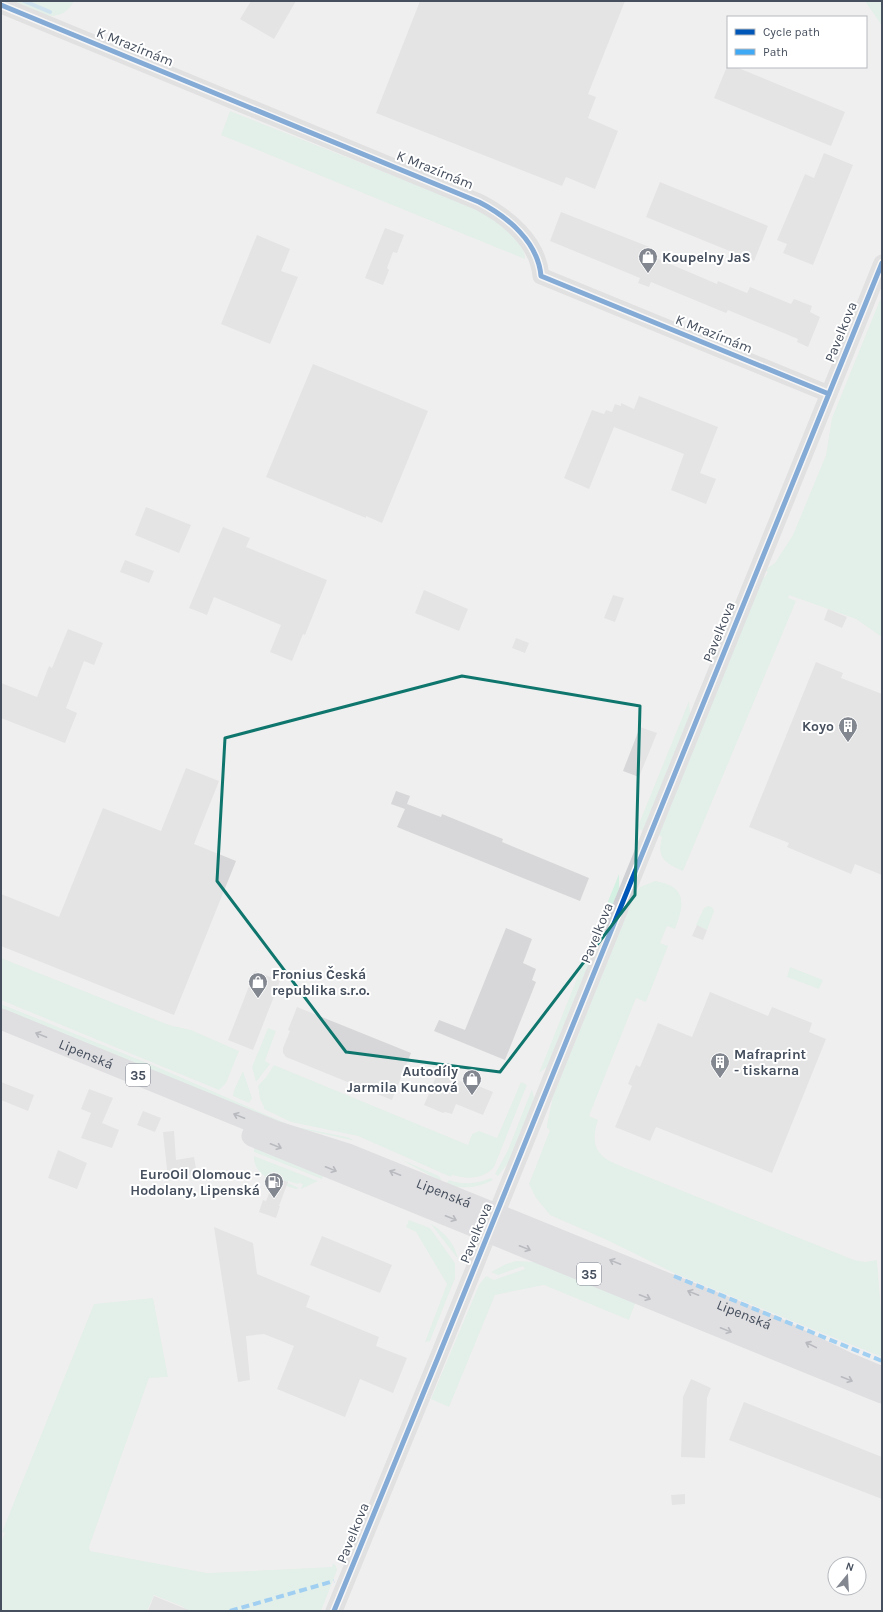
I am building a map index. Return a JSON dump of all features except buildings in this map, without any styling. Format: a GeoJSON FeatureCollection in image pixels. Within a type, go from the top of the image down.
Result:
{"type":"FeatureCollection","features":[{"type":"Feature","properties":{"kind":"main road","name":"Lipenská"},"geometry":{"type":"LineString","coordinates":[[1,1019],[276,1131],[348,1154],[768,1324],[846,1362],[882,1377]]}},
{"type":"Feature","properties":{"kind":"main road","name":"Lipenská"},"geometry":{"type":"LineString","coordinates":[[1,1034],[882,1393]]}},
{"type":"Feature","properties":{"kind":"street","name":"K Mrazírnám"},"geometry":{"type":"LineString","coordinates":[[1,5],[479,202],[501,214],[518,229],[536,257],[541,276],[829,394]]}},
{"type":"Feature","properties":{"kind":"street","name":"Pavelkova"},"geometry":{"type":"LineString","coordinates":[[334,1611],[489,1233],[882,262]]}},
{"type":"Feature","properties":{"kind":"highlighted area"},"geometry":{"type":"Polygon","coordinates":[[[462,676],[640,706],[635,895],[500,1072],[346,1052],[217,881],[225,738],[462,676]]]}},
{"type":"Feature","properties":{"kind":"green space"},"geometry":{"type":"Polygon","coordinates":[[[7,1],[22,1],[48,11],[25,1],[74,1],[68,10],[52,16],[34,12],[7,1]]]}},
{"type":"Feature","properties":{"kind":"green space"},"geometry":{"type":"Polygon","coordinates":[[[865,1],[882,1],[882,26],[865,1]]]}},
{"type":"Feature","properties":{"kind":"green space"},"geometry":{"type":"Polygon","coordinates":[[[230,111],[480,210],[515,237],[524,251],[525,259],[221,135],[230,111]]]}},
{"type":"Feature","properties":{"kind":"green space"},"geometry":{"type":"Polygon","coordinates":[[[880,300],[882,301],[882,637],[856,619],[789,595],[788,598],[796,601],[683,871],[667,863],[664,859],[660,850],[662,837],[658,835],[763,576],[765,577],[768,572],[765,570],[775,563],[793,535],[826,455],[832,418],[880,300]]]}},
{"type":"Feature","properties":{"kind":"green space"},"geometry":{"type":"Polygon","coordinates":[[[689,701],[690,715],[643,831],[639,829],[638,826],[689,701]]]}},
{"type":"Feature","properties":{"kind":"green space"},"geometry":{"type":"Polygon","coordinates":[[[619,874],[619,889],[547,1067],[539,1073],[619,874]]]}},
{"type":"Feature","properties":{"kind":"green space"},"geometry":{"type":"Polygon","coordinates":[[[655,881],[665,883],[673,887],[678,892],[682,904],[681,912],[675,929],[667,926],[660,943],[668,946],[646,1002],[636,998],[589,1116],[598,1120],[595,1134],[596,1146],[603,1156],[616,1164],[854,1260],[865,1262],[877,1260],[882,1326],[882,1357],[676,1274],[607,1240],[550,1215],[536,1198],[529,1184],[550,1130],[547,1128],[547,1125],[553,1096],[635,894],[640,887],[655,881]]]}},
{"type":"Feature","properties":{"kind":"green space"},"geometry":{"type":"Polygon","coordinates":[[[708,906],[712,907],[714,911],[707,930],[696,925],[704,908],[708,906]]]}},
{"type":"Feature","properties":{"kind":"green space"},"geometry":{"type":"Polygon","coordinates":[[[1,958],[169,1025],[191,1030],[239,1051],[226,1083],[219,1090],[1,1000],[1,958]]]}},
{"type":"Feature","properties":{"kind":"green space"},"geometry":{"type":"Polygon","coordinates":[[[790,967],[823,980],[819,989],[787,977],[790,967]]]}},
{"type":"Feature","properties":{"kind":"green space"},"geometry":{"type":"Polygon","coordinates":[[[1,1004],[157,1067],[292,1126],[347,1137],[356,1141],[292,1127],[1,1010],[1,1004]]]}},
{"type":"Feature","properties":{"kind":"green space"},"geometry":{"type":"Polygon","coordinates":[[[268,1028],[276,1031],[265,1061],[270,1064],[256,1082],[252,1067],[268,1028]]]}},
{"type":"Feature","properties":{"kind":"green space"},"geometry":{"type":"Polygon","coordinates":[[[274,1065],[468,1145],[472,1134],[479,1131],[497,1138],[521,1082],[527,1085],[494,1167],[490,1171],[480,1176],[469,1178],[452,1175],[451,1177],[358,1136],[291,1122],[264,1109],[260,1099],[258,1086],[274,1065]]]}},
{"type":"Feature","properties":{"kind":"green space"},"geometry":{"type":"Polygon","coordinates":[[[243,1071],[252,1098],[249,1103],[233,1096],[234,1090],[243,1071]]]}},
{"type":"Feature","properties":{"kind":"green space"},"geometry":{"type":"Polygon","coordinates":[[[532,1089],[534,1098],[533,1102],[509,1162],[498,1176],[495,1174],[508,1150],[532,1089]]]}},
{"type":"Feature","properties":{"kind":"green space"},"geometry":{"type":"Polygon","coordinates":[[[254,1148],[323,1176],[322,1179],[254,1152],[254,1148]]]}},
{"type":"Feature","properties":{"kind":"green space"},"geometry":{"type":"Polygon","coordinates":[[[254,1156],[318,1181],[301,1189],[303,1184],[299,1183],[288,1181],[288,1183],[299,1188],[296,1189],[282,1185],[262,1174],[255,1163],[254,1156]]]}},
{"type":"Feature","properties":{"kind":"green space"},"geometry":{"type":"Polygon","coordinates":[[[400,1159],[439,1176],[441,1179],[440,1181],[400,1159]]]}},
{"type":"Feature","properties":{"kind":"green space"},"geometry":{"type":"Polygon","coordinates":[[[491,1178],[493,1180],[487,1183],[470,1187],[458,1187],[446,1184],[449,1180],[460,1183],[470,1183],[480,1182],[491,1178]]]}},
{"type":"Feature","properties":{"kind":"green space"},"geometry":{"type":"Polygon","coordinates":[[[409,1220],[430,1228],[455,1263],[455,1278],[430,1341],[425,1342],[447,1284],[416,1232],[406,1227],[409,1220]]]}},
{"type":"Feature","properties":{"kind":"green space"},"geometry":{"type":"Polygon","coordinates":[[[430,1223],[440,1230],[452,1243],[458,1259],[430,1223]]]}},
{"type":"Feature","properties":{"kind":"green space"},"geometry":{"type":"Polygon","coordinates":[[[516,1261],[535,1262],[636,1301],[629,1320],[544,1285],[495,1295],[449,1407],[431,1399],[479,1285],[486,1276],[494,1280],[525,1269],[523,1266],[498,1275],[491,1272],[506,1264],[516,1261]]]}},
{"type":"Feature","properties":{"kind":"green space"},"geometry":{"type":"Polygon","coordinates":[[[153,1298],[168,1377],[149,1378],[89,1547],[90,1551],[207,1573],[332,1567],[333,1563],[337,1570],[321,1611],[183,1611],[184,1607],[154,1595],[147,1611],[1,1611],[1,1543],[5,1533],[2,1532],[94,1304],[153,1298]]]}},
{"type":"Feature","properties":{"kind":"waterway"},"geometry":{"type":"LineString","coordinates":[[24,1],[50,12]]}},
{"type":"Feature","properties":{"kind":"marked path"},"geometry":{"type":"LineString","coordinates":[[674,1276],[882,1361]]}},
{"type":"Feature","properties":{"kind":"marked path"},"geometry":{"type":"LineString","coordinates":[[230,1611],[334,1581]]}},
{"type":"Feature","properties":{"kind":"cycle path"},"geometry":{"type":"LineString","coordinates":[[1,5],[479,202],[511,223],[520,232],[534,252],[539,264],[541,276],[829,394]]}},
{"type":"Feature","properties":{"kind":"cycle path"},"geometry":{"type":"LineString","coordinates":[[334,1611],[882,263]]}},
{"type":"Feature","properties":{"kind":"place","name":"Koupelny JaS"},"geometry":{"type":"Point","coordinates":[648,274]}},
{"type":"Feature","properties":{"kind":"place","name":"Koyo"},"geometry":{"type":"Point","coordinates":[848,743]}},
{"type":"Feature","properties":{"kind":"place","name":"Fronius Česká republika s.r.o."},"geometry":{"type":"Point","coordinates":[258,999]}},
{"type":"Feature","properties":{"kind":"place","name":"Mafraprint - tiskarna"},"geometry":{"type":"Point","coordinates":[720,1079]}},
{"type":"Feature","properties":{"kind":"place","name":"Autodíly Jarmila Kuncová"},"geometry":{"type":"Point","coordinates":[472,1096]}},
{"type":"Feature","properties":{"kind":"place","name":"EuroOil Olomouc - Hodolany, Lipenská"},"geometry":{"type":"Point","coordinates":[274,1199]}}]}
